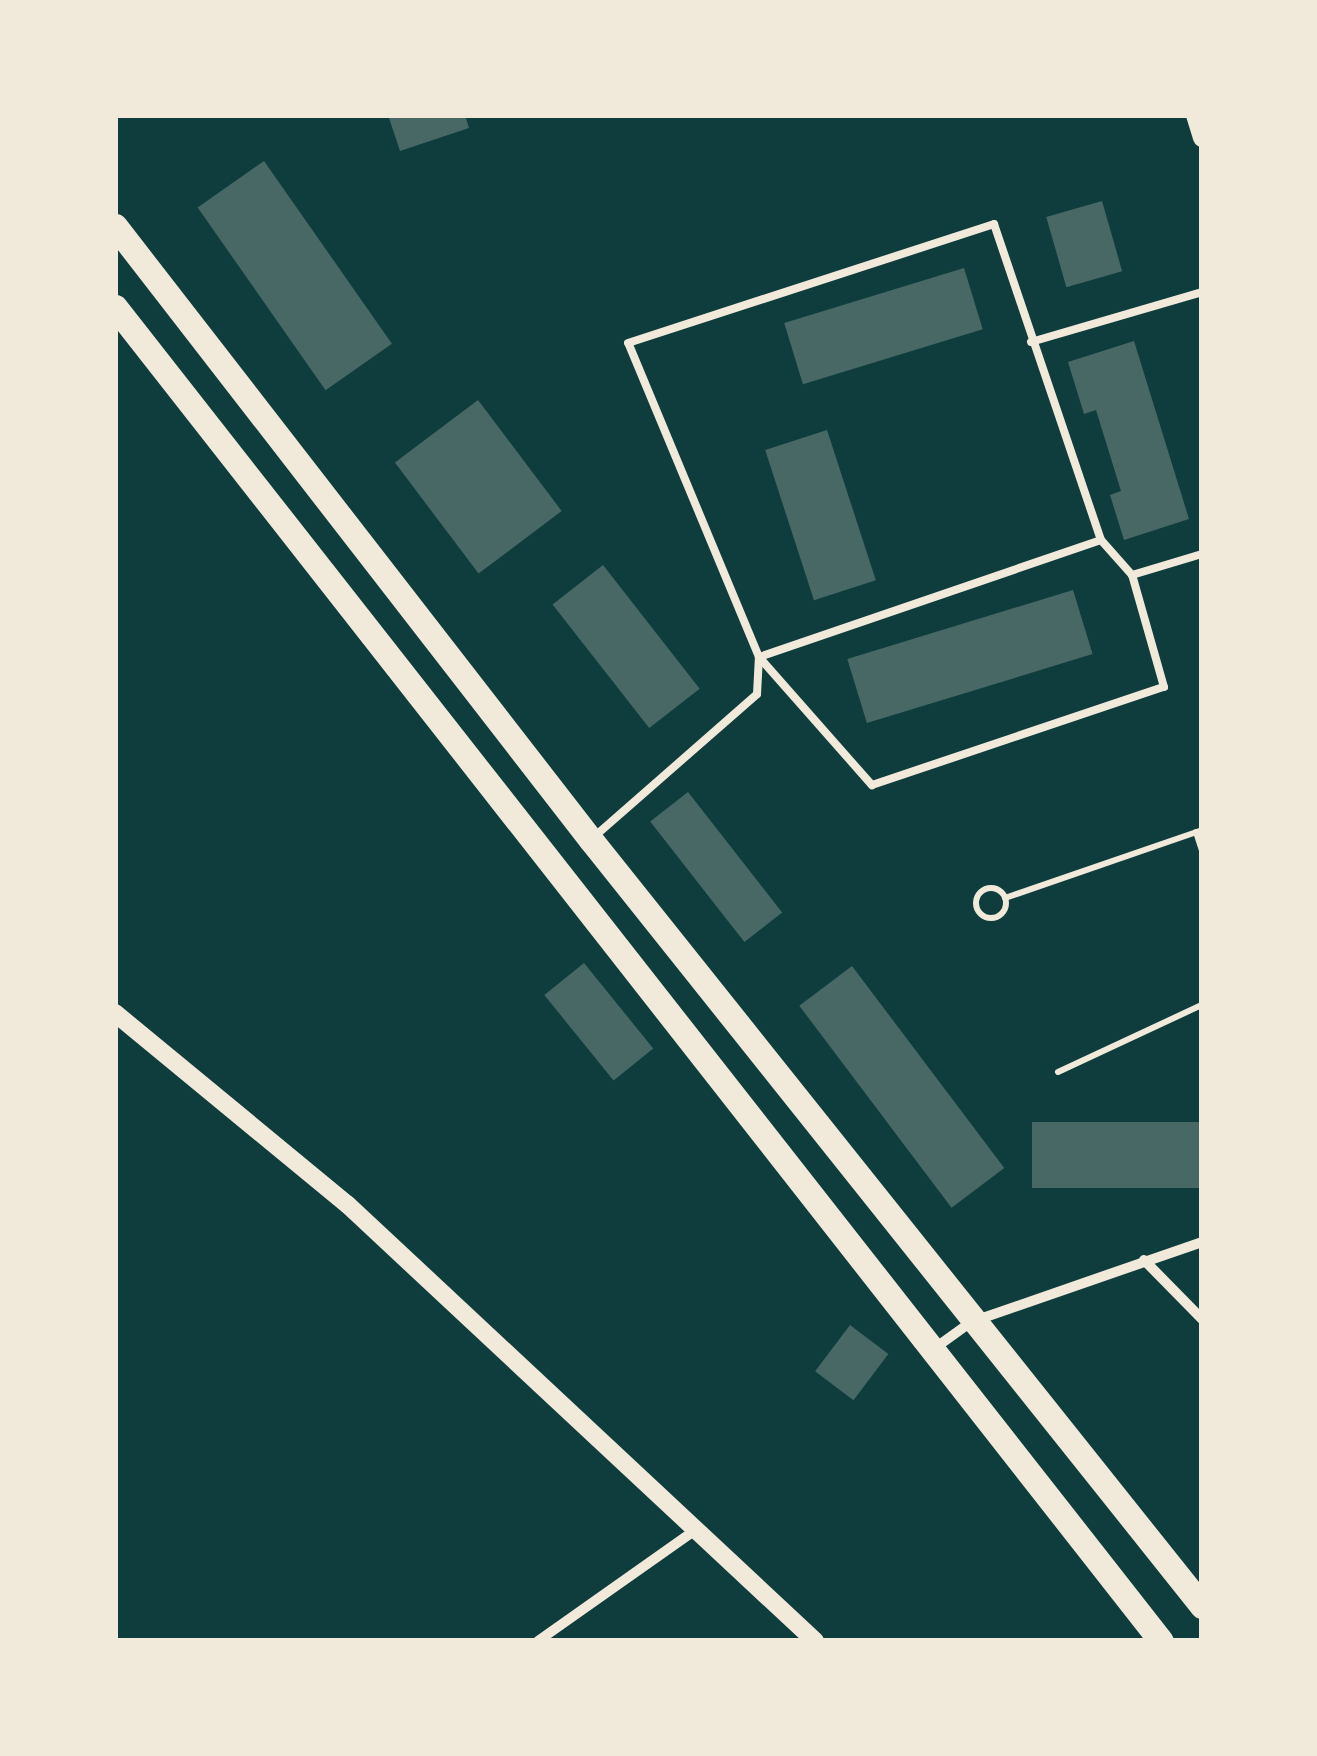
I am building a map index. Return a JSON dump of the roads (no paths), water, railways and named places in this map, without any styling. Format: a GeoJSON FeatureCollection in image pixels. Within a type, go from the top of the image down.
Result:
{"type":"FeatureCollection","features":[{"type":"Feature","properties":{"kind":"main road"},"geometry":{"type":"LineString","coordinates":[[115,226],[970,1322],[1202,1606]]}},
{"type":"Feature","properties":{"kind":"main road"},"geometry":{"type":"LineString","coordinates":[[115,307],[1161,1641]]}},
{"type":"Feature","properties":{"kind":"street"},"geometry":{"type":"LineString","coordinates":[[1195,115],[1202,138]]}},
{"type":"Feature","properties":{"kind":"street"},"geometry":{"type":"LineString","coordinates":[[115,1013],[348,1205],[815,1641]]}},
{"type":"Feature","properties":{"kind":"street"},"geometry":{"type":"LineString","coordinates":[[931,1350],[970,1322],[1202,1242]]}},
{"type":"Feature","properties":{"kind":"street"},"geometry":{"type":"LineString","coordinates":[[1144,1260],[1202,1319]]}},
{"type":"Feature","properties":{"kind":"street"},"geometry":{"type":"LineString","coordinates":[[538,1641],[694,1531]]}},
{"type":"Feature","properties":{"kind":"lane"},"geometry":{"type":"LineString","coordinates":[[994,224],[1031,342],[1102,540],[1132,575],[1164,687],[872,784],[759,658],[628,343],[994,224]]}},
{"type":"Feature","properties":{"kind":"lane"},"geometry":{"type":"LineString","coordinates":[[1031,342],[1202,292]]}},
{"type":"Feature","properties":{"kind":"lane"},"geometry":{"type":"LineString","coordinates":[[759,658],[1102,540]]}},
{"type":"Feature","properties":{"kind":"lane"},"geometry":{"type":"LineString","coordinates":[[1132,575],[1202,554]]}},
{"type":"Feature","properties":{"kind":"lane"},"geometry":{"type":"LineString","coordinates":[[591,840],[757,694],[759,658]]}}]}
